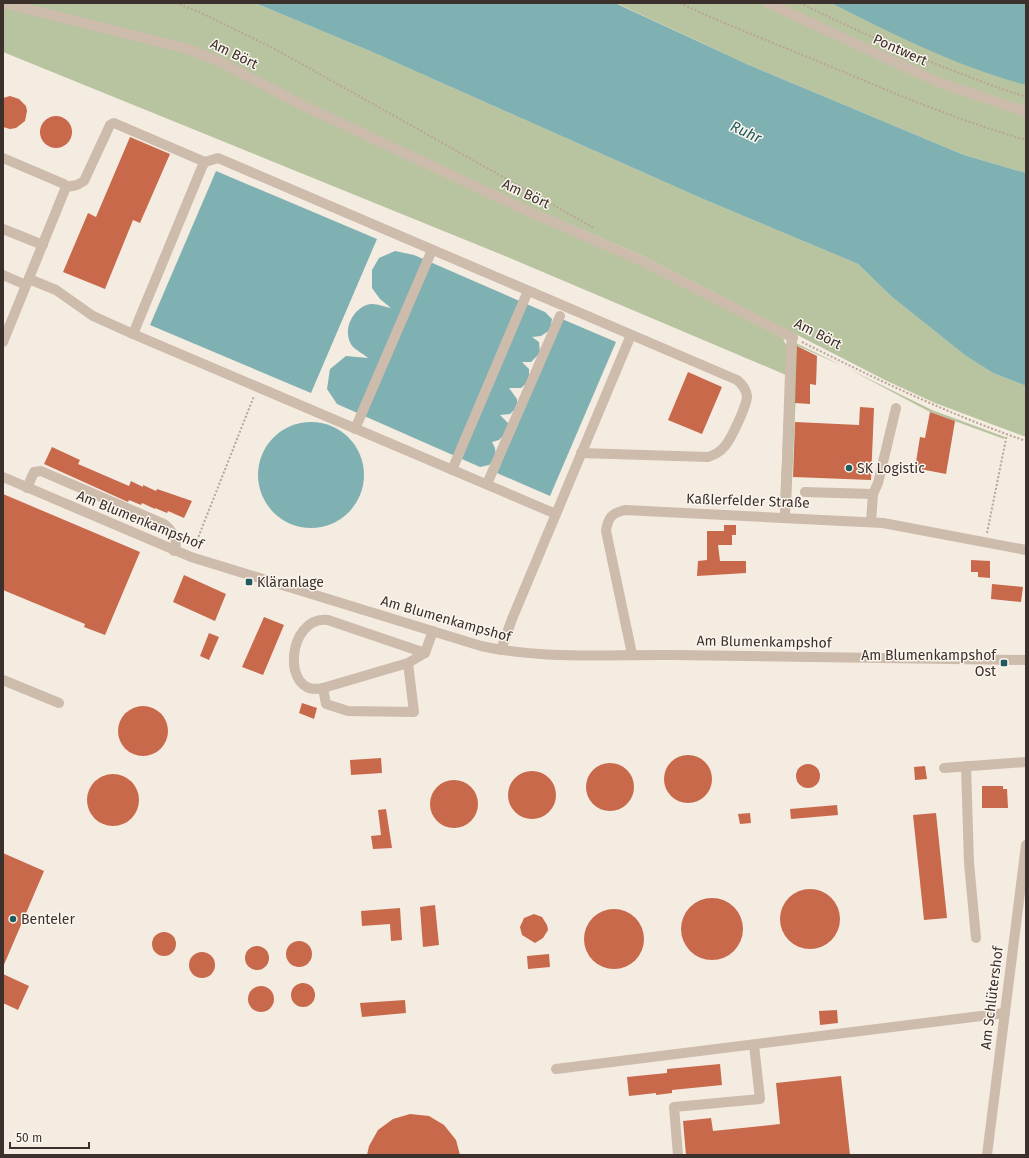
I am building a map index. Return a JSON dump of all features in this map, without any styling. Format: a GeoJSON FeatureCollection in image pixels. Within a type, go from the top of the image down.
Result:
{"type":"FeatureCollection","features":[{"type":"Feature","properties":{"kind":"street","name":"Am Bört"},"geometry":{"type":"LineString","coordinates":[[3,3],[188,49],[218,61],[304,106],[530,212],[640,260],[793,338]]}},
{"type":"Feature","properties":{"kind":"street","name":"Pontwert"},"geometry":{"type":"LineString","coordinates":[[768,3],[940,83],[1026,112]]}},
{"type":"Feature","properties":{"kind":"street"},"geometry":{"type":"LineString","coordinates":[[66,187],[77,185],[84,181],[110,125],[114,123],[205,162],[218,158],[737,380],[743,385],[746,391],[745,404],[725,447],[708,457],[581,453]]}},
{"type":"Feature","properties":{"kind":"street"},"geometry":{"type":"LineString","coordinates":[[3,158],[64,184],[66,187]]}},
{"type":"Feature","properties":{"kind":"street"},"geometry":{"type":"LineString","coordinates":[[132,334],[205,162]]}},
{"type":"Feature","properties":{"kind":"street"},"geometry":{"type":"LineString","coordinates":[[3,342],[66,187]]}},
{"type":"Feature","properties":{"kind":"street"},"geometry":{"type":"LineString","coordinates":[[3,229],[43,246]]}},
{"type":"Feature","properties":{"kind":"street"},"geometry":{"type":"LineString","coordinates":[[355,428],[432,250]]}},
{"type":"Feature","properties":{"kind":"street"},"geometry":{"type":"LineString","coordinates":[[3,275],[56,290],[93,316],[132,334],[556,514]]}},
{"type":"Feature","properties":{"kind":"street"},"geometry":{"type":"LineString","coordinates":[[452,470],[528,291]]}},
{"type":"Feature","properties":{"kind":"street"},"geometry":{"type":"LineString","coordinates":[[487,484],[560,316]]}},
{"type":"Feature","properties":{"kind":"street"},"geometry":{"type":"LineString","coordinates":[[501,650],[512,619],[631,335]]}},
{"type":"Feature","properties":{"kind":"street"},"geometry":{"type":"LineString","coordinates":[[785,517],[791,344],[793,338]]}},
{"type":"Feature","properties":{"kind":"street"},"geometry":{"type":"LineString","coordinates":[[871,522],[873,494],[878,483],[896,408]]}},
{"type":"Feature","properties":{"kind":"street"},"geometry":{"type":"LineString","coordinates":[[27,488],[34,472],[41,471],[164,524],[170,529],[176,546]]}},
{"type":"Feature","properties":{"kind":"street","name":"Am Blumenkampshof"},"geometry":{"type":"LineString","coordinates":[[3,478],[193,552],[433,631],[501,650],[550,654],[1026,660]]}},
{"type":"Feature","properties":{"kind":"street"},"geometry":{"type":"LineString","coordinates":[[805,492],[873,494]]}},
{"type":"Feature","properties":{"kind":"street","name":"Kaßlerfelder Straße"},"geometry":{"type":"LineString","coordinates":[[632,654],[606,530],[610,516],[615,512],[625,510],[871,522],[908,526],[1026,550]]}},
{"type":"Feature","properties":{"kind":"street"},"geometry":{"type":"LineString","coordinates":[[425,653],[328,620],[321,620],[311,622],[298,639],[293,657],[294,668],[302,684],[314,690],[408,663],[425,653],[433,631]]}},
{"type":"Feature","properties":{"kind":"street"},"geometry":{"type":"LineString","coordinates":[[323,688],[326,704],[348,711],[414,712],[408,663]]}},
{"type":"Feature","properties":{"kind":"street"},"geometry":{"type":"LineString","coordinates":[[3,680],[59,703]]}},
{"type":"Feature","properties":{"kind":"street"},"geometry":{"type":"LineString","coordinates":[[944,768],[1026,762]]}},
{"type":"Feature","properties":{"kind":"street"},"geometry":{"type":"LineString","coordinates":[[966,766],[969,863],[976,938]]}},
{"type":"Feature","properties":{"kind":"street","name":"Am Schlütershof"},"geometry":{"type":"LineString","coordinates":[[987,1155],[1004,1013],[1023,891],[1026,845]]}},
{"type":"Feature","properties":{"kind":"street"},"geometry":{"type":"LineString","coordinates":[[556,1069],[1004,1013]]}},
{"type":"Feature","properties":{"kind":"street"},"geometry":{"type":"LineString","coordinates":[[678,1155],[674,1107],[760,1100],[754,1045]]}},
{"type":"Feature","properties":{"kind":"path"},"geometry":{"type":"LineString","coordinates":[[176,3],[200,12],[275,49],[596,229]]}},
{"type":"Feature","properties":{"kind":"path"},"geometry":{"type":"LineString","coordinates":[[680,3],[720,22],[877,86],[995,131],[1026,140]]}},
{"type":"Feature","properties":{"kind":"path"},"geometry":{"type":"LineString","coordinates":[[800,3],[854,30],[963,75],[1026,97]]}},
{"type":"Feature","properties":{"kind":"path","name":"Am Bört"},"geometry":{"type":"LineString","coordinates":[[793,338],[934,406],[1026,441]]}},
{"type":"Feature","properties":{"kind":"path"},"geometry":{"type":"LineString","coordinates":[[176,546],[193,552],[227,461],[257,387]]}},
{"type":"Feature","properties":{"kind":"path"},"geometry":{"type":"LineString","coordinates":[[985,541],[1006,434]]}},
{"type":"Feature","properties":{"kind":"green space"},"geometry":{"type":"Polygon","coordinates":[[[23,3],[255,3],[370,51],[703,199],[858,264],[892,297],[966,356],[993,373],[1026,386],[1026,437],[935,403],[887,381],[643,256],[532,208],[306,103],[219,57],[23,3]]]}},
{"type":"Feature","properties":{"kind":"green space"},"geometry":{"type":"Polygon","coordinates":[[[616,3],[831,3],[979,70],[1026,85],[1026,173],[964,155],[749,65],[616,3]]]}},
{"type":"Feature","properties":{"kind":"green space"},"geometry":{"type":"Polygon","coordinates":[[[3,5],[186,52],[216,64],[640,264],[783,338],[788,350],[781,503],[780,504],[786,375],[505,256],[3,52],[3,5]]]}},
{"type":"Feature","properties":{"kind":"green space"},"geometry":{"type":"Polygon","coordinates":[[[796,343],[842,366],[798,346],[791,505],[789,504],[796,343]]]}},
{"type":"Feature","properties":{"kind":"green space"},"geometry":{"type":"Polygon","coordinates":[[[849,369],[932,410],[1005,437],[1004,439],[930,412],[849,369]]]}},
{"type":"Feature","properties":{"kind":"water","name":"Ruhr"},"geometry":{"type":"Polygon","coordinates":[[[255,3],[615,3],[749,65],[964,155],[1026,173],[1026,386],[993,373],[966,356],[892,297],[858,264],[703,199],[370,51],[255,3]]]}},
{"type":"Feature","properties":{"kind":"water"},"geometry":{"type":"Polygon","coordinates":[[[831,3],[1026,3],[1026,85],[976,69],[926,49],[831,3]]]}},
{"type":"Feature","properties":{"kind":"water"},"geometry":{"type":"Polygon","coordinates":[[[216,171],[377,239],[311,393],[150,325],[216,171]]]}},
{"type":"Feature","properties":{"kind":"water"},"geometry":{"type":"Polygon","coordinates":[[[395,251],[414,255],[545,312],[552,319],[550,330],[541,336],[532,337],[539,342],[540,353],[531,362],[522,362],[529,369],[529,381],[521,388],[509,388],[517,399],[517,407],[510,414],[500,415],[508,423],[507,432],[499,440],[492,442],[495,448],[496,457],[489,465],[480,467],[337,404],[327,389],[330,369],[346,356],[368,358],[353,347],[349,341],[349,327],[355,314],[365,305],[374,304],[391,308],[380,299],[372,288],[372,270],[379,258],[395,251]]]}},
{"type":"Feature","properties":{"kind":"water"},"geometry":{"type":"Polygon","coordinates":[[[562,319],[616,342],[550,496],[497,473],[562,319]]]}},
{"type":"Feature","properties":{"kind":"water"},"geometry":{"type":"Polygon","coordinates":[[[311,422],[331,426],[348,438],[360,455],[364,475],[360,495],[348,512],[331,524],[311,528],[291,524],[274,512],[262,495],[258,475],[262,455],[274,438],[291,426],[311,422]]]}},
{"type":"Feature","properties":{"kind":"building"},"geometry":{"type":"Polygon","coordinates":[[[10,96],[19,99],[26,106],[27,111],[25,121],[16,128],[10,129],[3,127],[3,98],[10,96]]]}},
{"type":"Feature","properties":{"kind":"building"},"geometry":{"type":"Polygon","coordinates":[[[53,116],[59,116],[68,120],[72,132],[68,144],[59,148],[53,148],[44,144],[40,135],[40,129],[44,120],[53,116]]]}},
{"type":"Feature","properties":{"kind":"building"},"geometry":{"type":"Polygon","coordinates":[[[130,137],[170,154],[140,223],[133,220],[105,289],[63,272],[88,213],[96,217],[130,137]]]}},
{"type":"Feature","properties":{"kind":"building"},"geometry":{"type":"Polygon","coordinates":[[[797,346],[817,356],[816,385],[810,384],[810,404],[795,403],[797,346]]]}},
{"type":"Feature","properties":{"kind":"building"},"geometry":{"type":"Polygon","coordinates":[[[688,372],[722,387],[702,434],[668,420],[688,372]]]}},
{"type":"Feature","properties":{"kind":"building"},"geometry":{"type":"Polygon","coordinates":[[[860,407],[874,408],[871,480],[793,477],[795,422],[859,425],[860,407]]]}},
{"type":"Feature","properties":{"kind":"building"},"geometry":{"type":"Polygon","coordinates":[[[930,412],[955,421],[946,474],[915,468],[920,437],[925,438],[930,412]]]}},
{"type":"Feature","properties":{"kind":"building"},"geometry":{"type":"Polygon","coordinates":[[[52,447],[80,460],[78,464],[129,486],[131,481],[143,487],[143,485],[156,491],[157,489],[192,501],[184,518],[168,511],[167,513],[155,509],[142,503],[141,505],[129,500],[128,502],[44,464],[52,447]]]}},
{"type":"Feature","properties":{"kind":"building"},"geometry":{"type":"Polygon","coordinates":[[[3,494],[140,552],[105,635],[84,627],[85,624],[3,590],[3,494]]]}},
{"type":"Feature","properties":{"kind":"building"},"geometry":{"type":"Polygon","coordinates":[[[724,525],[736,525],[736,535],[732,535],[732,545],[718,545],[720,561],[746,561],[746,573],[697,576],[698,561],[707,560],[707,531],[724,531],[724,525]]]}},
{"type":"Feature","properties":{"kind":"building"},"geometry":{"type":"Polygon","coordinates":[[[971,560],[990,561],[990,578],[978,577],[978,572],[971,572],[971,560]]]}},
{"type":"Feature","properties":{"kind":"building"},"geometry":{"type":"Polygon","coordinates":[[[184,575],[226,594],[215,621],[173,602],[184,575]]]}},
{"type":"Feature","properties":{"kind":"building"},"geometry":{"type":"Polygon","coordinates":[[[992,584],[1023,587],[1021,602],[991,599],[992,584]]]}},
{"type":"Feature","properties":{"kind":"building"},"geometry":{"type":"Polygon","coordinates":[[[264,617],[284,625],[263,675],[242,667],[264,617]]]}},
{"type":"Feature","properties":{"kind":"building"},"geometry":{"type":"Polygon","coordinates":[[[209,633],[219,637],[209,660],[200,656],[209,633]]]}},
{"type":"Feature","properties":{"kind":"building"},"geometry":{"type":"Polygon","coordinates":[[[302,703],[317,708],[314,719],[299,713],[302,703]]]}},
{"type":"Feature","properties":{"kind":"building"},"geometry":{"type":"Polygon","coordinates":[[[138,706],[148,706],[161,713],[168,726],[168,736],[161,749],[148,756],[138,756],[129,752],[122,745],[118,736],[118,726],[122,717],[129,710],[138,706]]]}},
{"type":"Feature","properties":{"kind":"building"},"geometry":{"type":"Polygon","coordinates":[[[683,755],[693,755],[702,759],[708,765],[711,770],[711,788],[702,799],[693,803],[683,803],[674,799],[668,793],[664,784],[664,774],[668,765],[674,759],[683,755]]]}},
{"type":"Feature","properties":{"kind":"building"},"geometry":{"type":"Polygon","coordinates":[[[381,758],[382,773],[351,775],[350,760],[381,758]]]}},
{"type":"Feature","properties":{"kind":"building"},"geometry":{"type":"Polygon","coordinates":[[[605,763],[615,763],[624,767],[630,773],[633,778],[633,796],[624,807],[615,811],[605,811],[596,807],[590,801],[586,792],[586,782],[590,773],[596,767],[605,763]]]}},
{"type":"Feature","properties":{"kind":"building"},"geometry":{"type":"Polygon","coordinates":[[[808,764],[813,765],[819,771],[819,781],[813,787],[808,788],[803,787],[797,781],[796,776],[797,771],[803,765],[808,764]]]}},
{"type":"Feature","properties":{"kind":"building"},"geometry":{"type":"Polygon","coordinates":[[[925,766],[927,779],[915,780],[914,767],[925,766]]]}},
{"type":"Feature","properties":{"kind":"building"},"geometry":{"type":"Polygon","coordinates":[[[527,771],[537,771],[546,775],[552,781],[555,786],[555,804],[546,815],[537,819],[527,819],[518,815],[512,809],[508,800],[508,790],[512,781],[518,775],[527,771]]]}},
{"type":"Feature","properties":{"kind":"building"},"geometry":{"type":"Polygon","coordinates":[[[113,774],[127,778],[135,786],[139,800],[135,814],[127,822],[113,826],[99,822],[91,814],[87,800],[91,786],[99,778],[113,774]]]}},
{"type":"Feature","properties":{"kind":"building"},"geometry":{"type":"Polygon","coordinates":[[[449,780],[459,780],[468,784],[474,790],[477,795],[477,813],[468,824],[459,828],[449,828],[440,824],[434,818],[430,809],[430,799],[434,790],[440,784],[449,780]]]}},
{"type":"Feature","properties":{"kind":"building"},"geometry":{"type":"Polygon","coordinates":[[[982,786],[1003,786],[1003,789],[1007,789],[1008,808],[982,808],[982,786]]]}},
{"type":"Feature","properties":{"kind":"building"},"geometry":{"type":"Polygon","coordinates":[[[837,805],[838,815],[791,819],[790,809],[837,805]]]}},
{"type":"Feature","properties":{"kind":"building"},"geometry":{"type":"Polygon","coordinates":[[[386,809],[392,848],[373,849],[371,836],[381,835],[378,810],[386,809]]]}},
{"type":"Feature","properties":{"kind":"building"},"geometry":{"type":"Polygon","coordinates":[[[750,813],[751,823],[740,824],[738,814],[750,813]]]}},
{"type":"Feature","properties":{"kind":"building"},"geometry":{"type":"Polygon","coordinates":[[[936,813],[947,918],[924,920],[913,815],[936,813]]]}},
{"type":"Feature","properties":{"kind":"building","name":"Benteler"},"geometry":{"type":"Polygon","coordinates":[[[3,853],[44,871],[3,967],[3,853]]]}},
{"type":"Feature","properties":{"kind":"building"},"geometry":{"type":"Polygon","coordinates":[[[804,889],[816,889],[832,897],[838,907],[840,919],[838,931],[832,941],[816,949],[804,949],[788,941],[780,925],[780,913],[788,897],[804,889]]]}},
{"type":"Feature","properties":{"kind":"building"},"geometry":{"type":"Polygon","coordinates":[[[712,898],[724,900],[734,907],[741,917],[743,929],[741,941],[734,951],[724,958],[712,960],[700,958],[690,951],[683,941],[681,929],[683,917],[690,907],[700,900],[712,898]]]}},
{"type":"Feature","properties":{"kind":"building"},"geometry":{"type":"Polygon","coordinates":[[[435,905],[439,945],[423,947],[420,907],[435,905]]]}},
{"type":"Feature","properties":{"kind":"building"},"geometry":{"type":"Polygon","coordinates":[[[400,908],[402,940],[391,941],[390,924],[362,926],[361,911],[400,908]]]}},
{"type":"Feature","properties":{"kind":"building"},"geometry":{"type":"Polygon","coordinates":[[[608,909],[620,909],[636,917],[642,927],[644,939],[642,951],[636,961],[620,969],[608,969],[592,961],[584,945],[584,933],[592,917],[608,909]]]}},
{"type":"Feature","properties":{"kind":"building"},"geometry":{"type":"Polygon","coordinates":[[[534,914],[542,917],[548,930],[543,938],[535,943],[522,935],[520,927],[524,918],[534,914]]]}},
{"type":"Feature","properties":{"kind":"building"},"geometry":{"type":"Polygon","coordinates":[[[164,932],[173,935],[176,944],[173,953],[164,956],[155,953],[152,944],[155,935],[164,932]]]}},
{"type":"Feature","properties":{"kind":"building"},"geometry":{"type":"Polygon","coordinates":[[[299,941],[308,945],[312,954],[308,963],[299,967],[290,963],[286,954],[290,945],[299,941]]]}},
{"type":"Feature","properties":{"kind":"building"},"geometry":{"type":"Polygon","coordinates":[[[252,946],[262,946],[269,953],[269,963],[262,970],[252,970],[245,963],[245,953],[252,946]]]}},
{"type":"Feature","properties":{"kind":"building"},"geometry":{"type":"Polygon","coordinates":[[[202,952],[211,956],[215,965],[211,974],[202,978],[193,974],[189,965],[193,956],[202,952]]]}},
{"type":"Feature","properties":{"kind":"building"},"geometry":{"type":"Polygon","coordinates":[[[549,954],[550,967],[528,969],[527,956],[549,954]]]}},
{"type":"Feature","properties":{"kind":"building"},"geometry":{"type":"Polygon","coordinates":[[[3,974],[29,986],[18,1010],[3,1003],[3,974]]]}},
{"type":"Feature","properties":{"kind":"building"},"geometry":{"type":"Polygon","coordinates":[[[303,983],[312,986],[315,995],[312,1004],[303,1007],[294,1004],[291,995],[294,986],[303,983]]]}},
{"type":"Feature","properties":{"kind":"building"},"geometry":{"type":"Polygon","coordinates":[[[261,986],[270,990],[274,999],[270,1008],[261,1012],[252,1008],[248,999],[252,990],[261,986]]]}},
{"type":"Feature","properties":{"kind":"building"},"geometry":{"type":"Polygon","coordinates":[[[405,1000],[406,1013],[362,1017],[360,1003],[405,1000]]]}},
{"type":"Feature","properties":{"kind":"building"},"geometry":{"type":"Polygon","coordinates":[[[837,1010],[838,1023],[820,1025],[819,1011],[837,1010]]]}},
{"type":"Feature","properties":{"kind":"building"},"geometry":{"type":"Polygon","coordinates":[[[720,1064],[722,1085],[672,1090],[672,1093],[656,1095],[656,1093],[629,1096],[627,1077],[667,1073],[667,1069],[720,1064]]]}},
{"type":"Feature","properties":{"kind":"building"},"geometry":{"type":"Polygon","coordinates":[[[841,1076],[850,1155],[686,1155],[683,1121],[711,1118],[713,1131],[780,1124],[776,1083],[841,1076]]]}},
{"type":"Feature","properties":{"kind":"building"},"geometry":{"type":"Polygon","coordinates":[[[410,1114],[429,1116],[444,1125],[456,1140],[460,1155],[367,1155],[369,1146],[378,1130],[393,1119],[410,1114]]]}},
{"type":"Feature","properties":{"kind":"place","name":"SK Logistic"},"geometry":{"type":"Point","coordinates":[849,468]}},
{"type":"Feature","properties":{"kind":"place","name":"Kläranlage"},"geometry":{"type":"Point","coordinates":[249,582]}},
{"type":"Feature","properties":{"kind":"place","name":"Am Blumenkampshof Ost"},"geometry":{"type":"Point","coordinates":[1004,663]}},
{"type":"Feature","properties":{"kind":"place","name":"Benteler"},"geometry":{"type":"Point","coordinates":[13,919]}}]}
